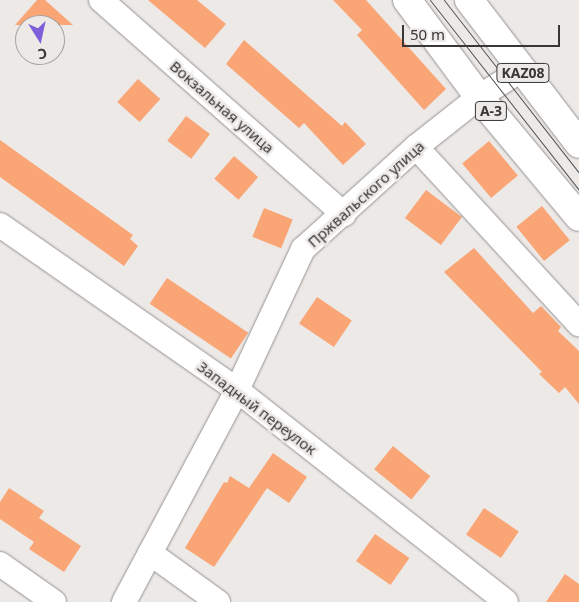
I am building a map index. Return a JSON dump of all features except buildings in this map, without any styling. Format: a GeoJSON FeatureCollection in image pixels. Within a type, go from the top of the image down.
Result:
{"type":"FeatureCollection","features":[{"type":"Feature","properties":{"kind":"highway","name":"А-3"},"geometry":{"type":"LineString","coordinates":[[407,0],[479,97],[579,217]]}},
{"type":"Feature","properties":{"kind":"highway","name":"KAZ08"},"geometry":{"type":"LineString","coordinates":[[469,0],[579,144]]}},
{"type":"Feature","properties":{"kind":"street","name":"Вокзальная улица"},"geometry":{"type":"LineString","coordinates":[[101,0],[344,214]]}},
{"type":"Feature","properties":{"kind":"street","name":"Пржвальского улица"},"geometry":{"type":"LineString","coordinates":[[124,602],[237,390],[303,249],[416,147],[479,97],[521,70]]}},
{"type":"Feature","properties":{"kind":"street"},"geometry":{"type":"LineString","coordinates":[[416,147],[579,324]]}},
{"type":"Feature","properties":{"kind":"street","name":"Западный переулок"},"geometry":{"type":"LineString","coordinates":[[0,225],[237,390],[506,602]]}},
{"type":"Feature","properties":{"kind":"street"},"geometry":{"type":"LineString","coordinates":[[150,553],[218,602]]}},
{"type":"Feature","properties":{"kind":"street"},"geometry":{"type":"LineString","coordinates":[[0,564],[54,602]]}},
{"type":"Feature","properties":{"kind":"tram line"},"geometry":{"type":"LineString","coordinates":[[430,0],[579,190]]}},
{"type":"Feature","properties":{"kind":"tram line"},"geometry":{"type":"LineString","coordinates":[[444,0],[579,173]]}}]}
